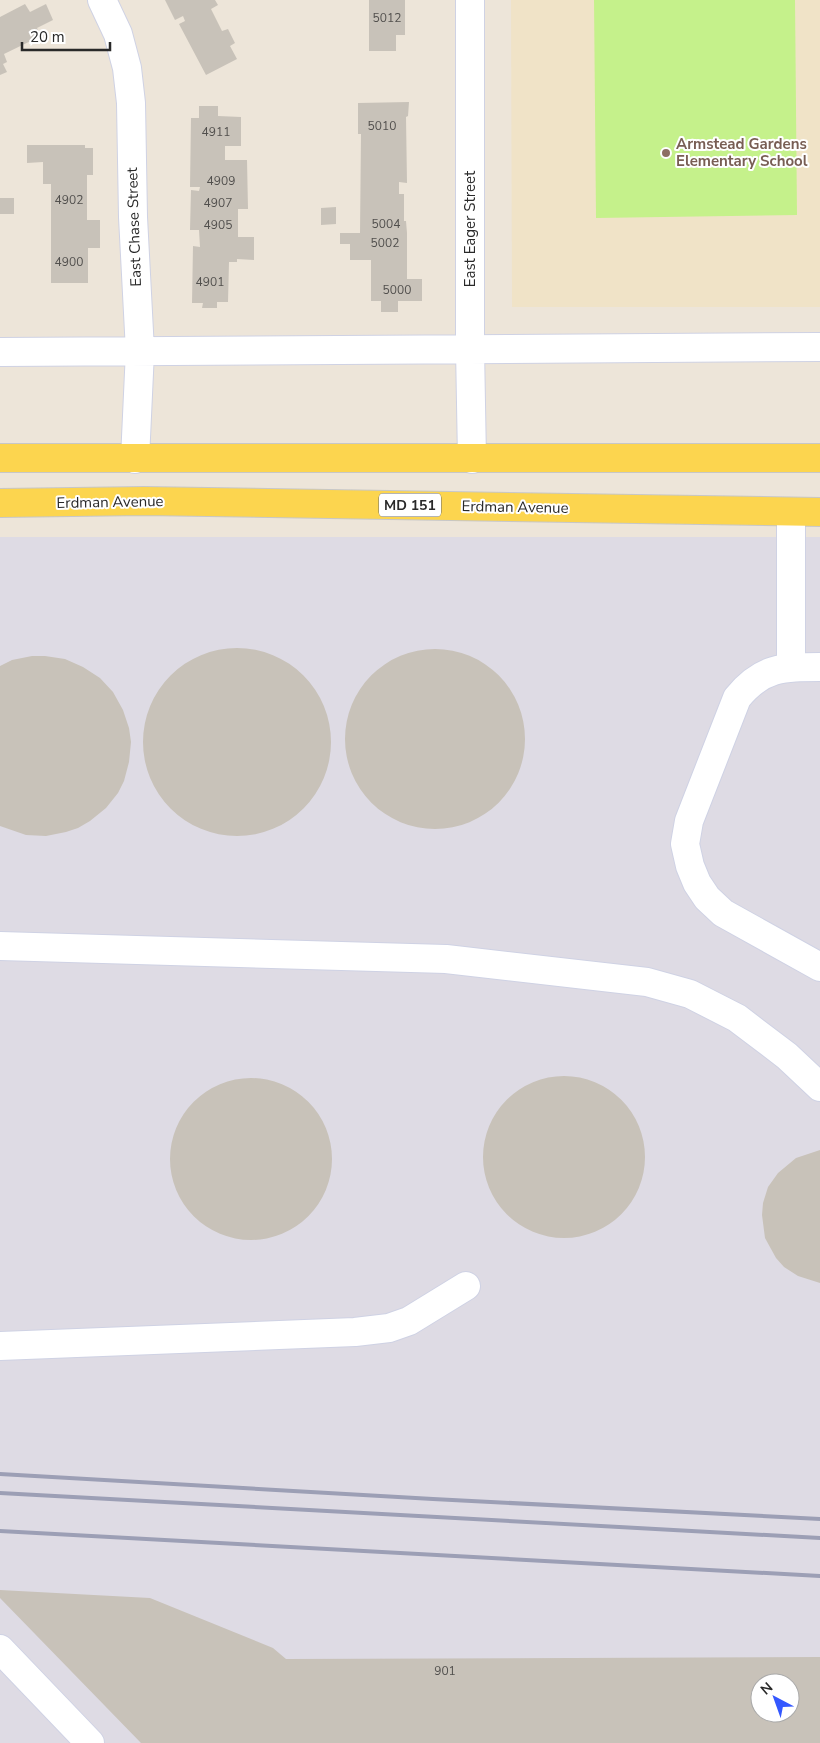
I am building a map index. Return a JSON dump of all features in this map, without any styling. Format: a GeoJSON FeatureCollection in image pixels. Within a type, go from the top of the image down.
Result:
{"type":"FeatureCollection","features":[{"type":"Feature","properties":{"kind":"main road"},"geometry":{"type":"LineString","coordinates":[[0,458],[820,458]]}},
{"type":"Feature","properties":{"kind":"main road","name":"Erdman Avenue"},"geometry":{"type":"LineString","coordinates":[[0,503],[144,501],[820,512]]}},
{"type":"Feature","properties":{"kind":"street","name":"East Chase Street"},"geometry":{"type":"LineString","coordinates":[[102,0],[118,34],[127,68],[131,103],[133,217],[140,351],[135,459]]}},
{"type":"Feature","properties":{"kind":"street","name":"East Eager Street"},"geometry":{"type":"LineString","coordinates":[[470,0],[470,348],[472,459]]}},
{"type":"Feature","properties":{"kind":"street"},"geometry":{"type":"LineString","coordinates":[[0,352],[820,347]]}},
{"type":"Feature","properties":{"kind":"street"},"geometry":{"type":"LineString","coordinates":[[790,512],[791,667]]}},
{"type":"Feature","properties":{"kind":"street"},"geometry":{"type":"LineString","coordinates":[[820,667],[791,667],[768,672],[746,688],[738,698],[689,821],[685,844],[690,866],[697,884],[707,898],[723,913],[820,966]]}},
{"type":"Feature","properties":{"kind":"street"},"geometry":{"type":"LineString","coordinates":[[0,946],[446,958],[647,982],[690,994],[737,1018],[787,1056],[820,1087]]}},
{"type":"Feature","properties":{"kind":"street"},"geometry":{"type":"LineString","coordinates":[[0,1346],[355,1332],[389,1328],[409,1321],[466,1286]]}},
{"type":"Feature","properties":{"kind":"street"},"geometry":{"type":"LineString","coordinates":[[0,1649],[90,1743]]}},
{"type":"Feature","properties":{"kind":"shaded area","name":"Armstead Gardens Elementary School"},"geometry":{"type":"Polygon","coordinates":[[[511,0],[820,0],[820,307],[512,307],[511,0]]]}},
{"type":"Feature","properties":{"kind":"shaded area"},"geometry":{"type":"Polygon","coordinates":[[[0,537],[820,537],[820,1743],[0,1743],[0,537]]]}},
{"type":"Feature","properties":{"kind":"green space"},"geometry":{"type":"Polygon","coordinates":[[[594,0],[795,0],[797,215],[596,218],[594,0]]]}},
{"type":"Feature","properties":{"kind":"building"},"geometry":{"type":"Polygon","coordinates":[[[165,0],[215,0],[218,5],[211,9],[222,31],[228,29],[235,43],[230,46],[237,59],[206,75],[179,24],[185,21],[183,16],[175,20],[165,0]]]}},
{"type":"Feature","properties":{"kind":"building"},"geometry":{"type":"Polygon","coordinates":[[[369,0],[405,0],[405,35],[396,35],[396,51],[369,51],[369,0]]]}},
{"type":"Feature","properties":{"kind":"building"},"geometry":{"type":"Polygon","coordinates":[[[25,4],[30,12],[46,4],[53,20],[37,28],[41,36],[4,54],[7,62],[3,64],[7,72],[0,75],[0,17],[25,4]]]}},
{"type":"Feature","properties":{"kind":"building"},"geometry":{"type":"Polygon","coordinates":[[[409,102],[408,116],[406,117],[407,183],[399,182],[399,194],[404,194],[404,221],[406,221],[407,233],[407,279],[422,279],[422,301],[398,301],[398,312],[381,312],[381,301],[371,301],[371,260],[350,260],[350,244],[340,244],[340,233],[360,233],[361,134],[358,134],[358,103],[409,102]]]}},
{"type":"Feature","properties":{"kind":"building"},"geometry":{"type":"Polygon","coordinates":[[[199,106],[218,106],[218,116],[241,117],[241,146],[225,146],[225,160],[247,160],[248,209],[238,209],[238,237],[254,237],[254,260],[237,259],[237,262],[229,262],[228,302],[217,302],[217,308],[202,308],[203,303],[192,303],[193,246],[200,247],[199,230],[190,230],[191,190],[199,191],[200,187],[190,187],[191,118],[199,118],[199,106]]]}},
{"type":"Feature","properties":{"kind":"building"},"geometry":{"type":"Polygon","coordinates":[[[27,145],[85,145],[85,148],[93,148],[93,175],[87,175],[87,220],[100,220],[100,248],[88,248],[88,283],[51,283],[51,184],[43,184],[43,162],[27,163],[27,145]]]}},
{"type":"Feature","properties":{"kind":"building"},"geometry":{"type":"Polygon","coordinates":[[[0,198],[14,198],[14,214],[0,214],[0,198]]]}},
{"type":"Feature","properties":{"kind":"building"},"geometry":{"type":"Polygon","coordinates":[[[336,207],[336,224],[321,225],[321,208],[336,207]]]}},
{"type":"Feature","properties":{"kind":"building"},"geometry":{"type":"Polygon","coordinates":[[[228,648],[246,648],[273,655],[304,675],[324,706],[331,733],[331,751],[324,778],[304,809],[273,829],[246,836],[228,836],[210,832],[193,825],[177,815],[164,802],[154,786],[147,769],[143,751],[143,733],[147,715],[154,698],[164,682],[177,669],[193,659],[210,652],[228,648]]]}},
{"type":"Feature","properties":{"kind":"building"},"geometry":{"type":"Polygon","coordinates":[[[426,649],[444,649],[469,656],[485,664],[499,675],[510,689],[518,705],[525,730],[525,748],[518,773],[510,789],[499,803],[485,814],[461,825],[444,829],[426,829],[409,825],[385,814],[365,796],[349,765],[345,748],[345,730],[349,713],[360,689],[378,669],[409,653],[426,649]]]}},
{"type":"Feature","properties":{"kind":"building"},"geometry":{"type":"Polygon","coordinates":[[[32,656],[65,659],[83,667],[100,678],[113,692],[123,710],[131,742],[129,762],[124,781],[118,793],[106,808],[78,828],[46,836],[26,835],[0,826],[0,666],[12,660],[32,656]]]}},
{"type":"Feature","properties":{"kind":"building"},"geometry":{"type":"Polygon","coordinates":[[[556,1076],[572,1076],[595,1082],[615,1094],[627,1106],[639,1126],[645,1149],[645,1165],[639,1188],[627,1208],[615,1220],[595,1232],[572,1238],[556,1238],[533,1232],[513,1220],[501,1208],[489,1188],[483,1165],[483,1149],[489,1126],[501,1106],[513,1094],[533,1082],[556,1076]]]}},
{"type":"Feature","properties":{"kind":"building"},"geometry":{"type":"Polygon","coordinates":[[[243,1078],[259,1078],[282,1084],[302,1096],[314,1108],[326,1128],[332,1151],[332,1167],[326,1190],[314,1210],[302,1222],[282,1234],[259,1240],[243,1240],[220,1234],[200,1222],[188,1210],[176,1190],[170,1167],[170,1151],[176,1128],[188,1108],[200,1096],[220,1084],[243,1078]]]}},
{"type":"Feature","properties":{"kind":"building"},"geometry":{"type":"Polygon","coordinates":[[[820,1150],[820,1283],[798,1276],[784,1267],[776,1258],[765,1238],[762,1215],[763,1203],[768,1187],[778,1173],[796,1158],[820,1150]]]}},
{"type":"Feature","properties":{"kind":"building"},"geometry":{"type":"Polygon","coordinates":[[[0,1590],[150,1598],[273,1648],[286,1659],[820,1657],[820,1743],[141,1743],[0,1598],[0,1590]]]}},
{"type":"Feature","properties":{"kind":"railway"},"geometry":{"type":"LineString","coordinates":[[0,1474],[820,1519]]}},
{"type":"Feature","properties":{"kind":"railway"},"geometry":{"type":"LineString","coordinates":[[0,1493],[820,1538]]}},
{"type":"Feature","properties":{"kind":"railway"},"geometry":{"type":"LineString","coordinates":[[0,1531],[820,1576]]}},
{"type":"Feature","properties":{"kind":"place","name":"Armstead Gardens Elementary School"},"geometry":{"type":"Point","coordinates":[666,153]}}]}
